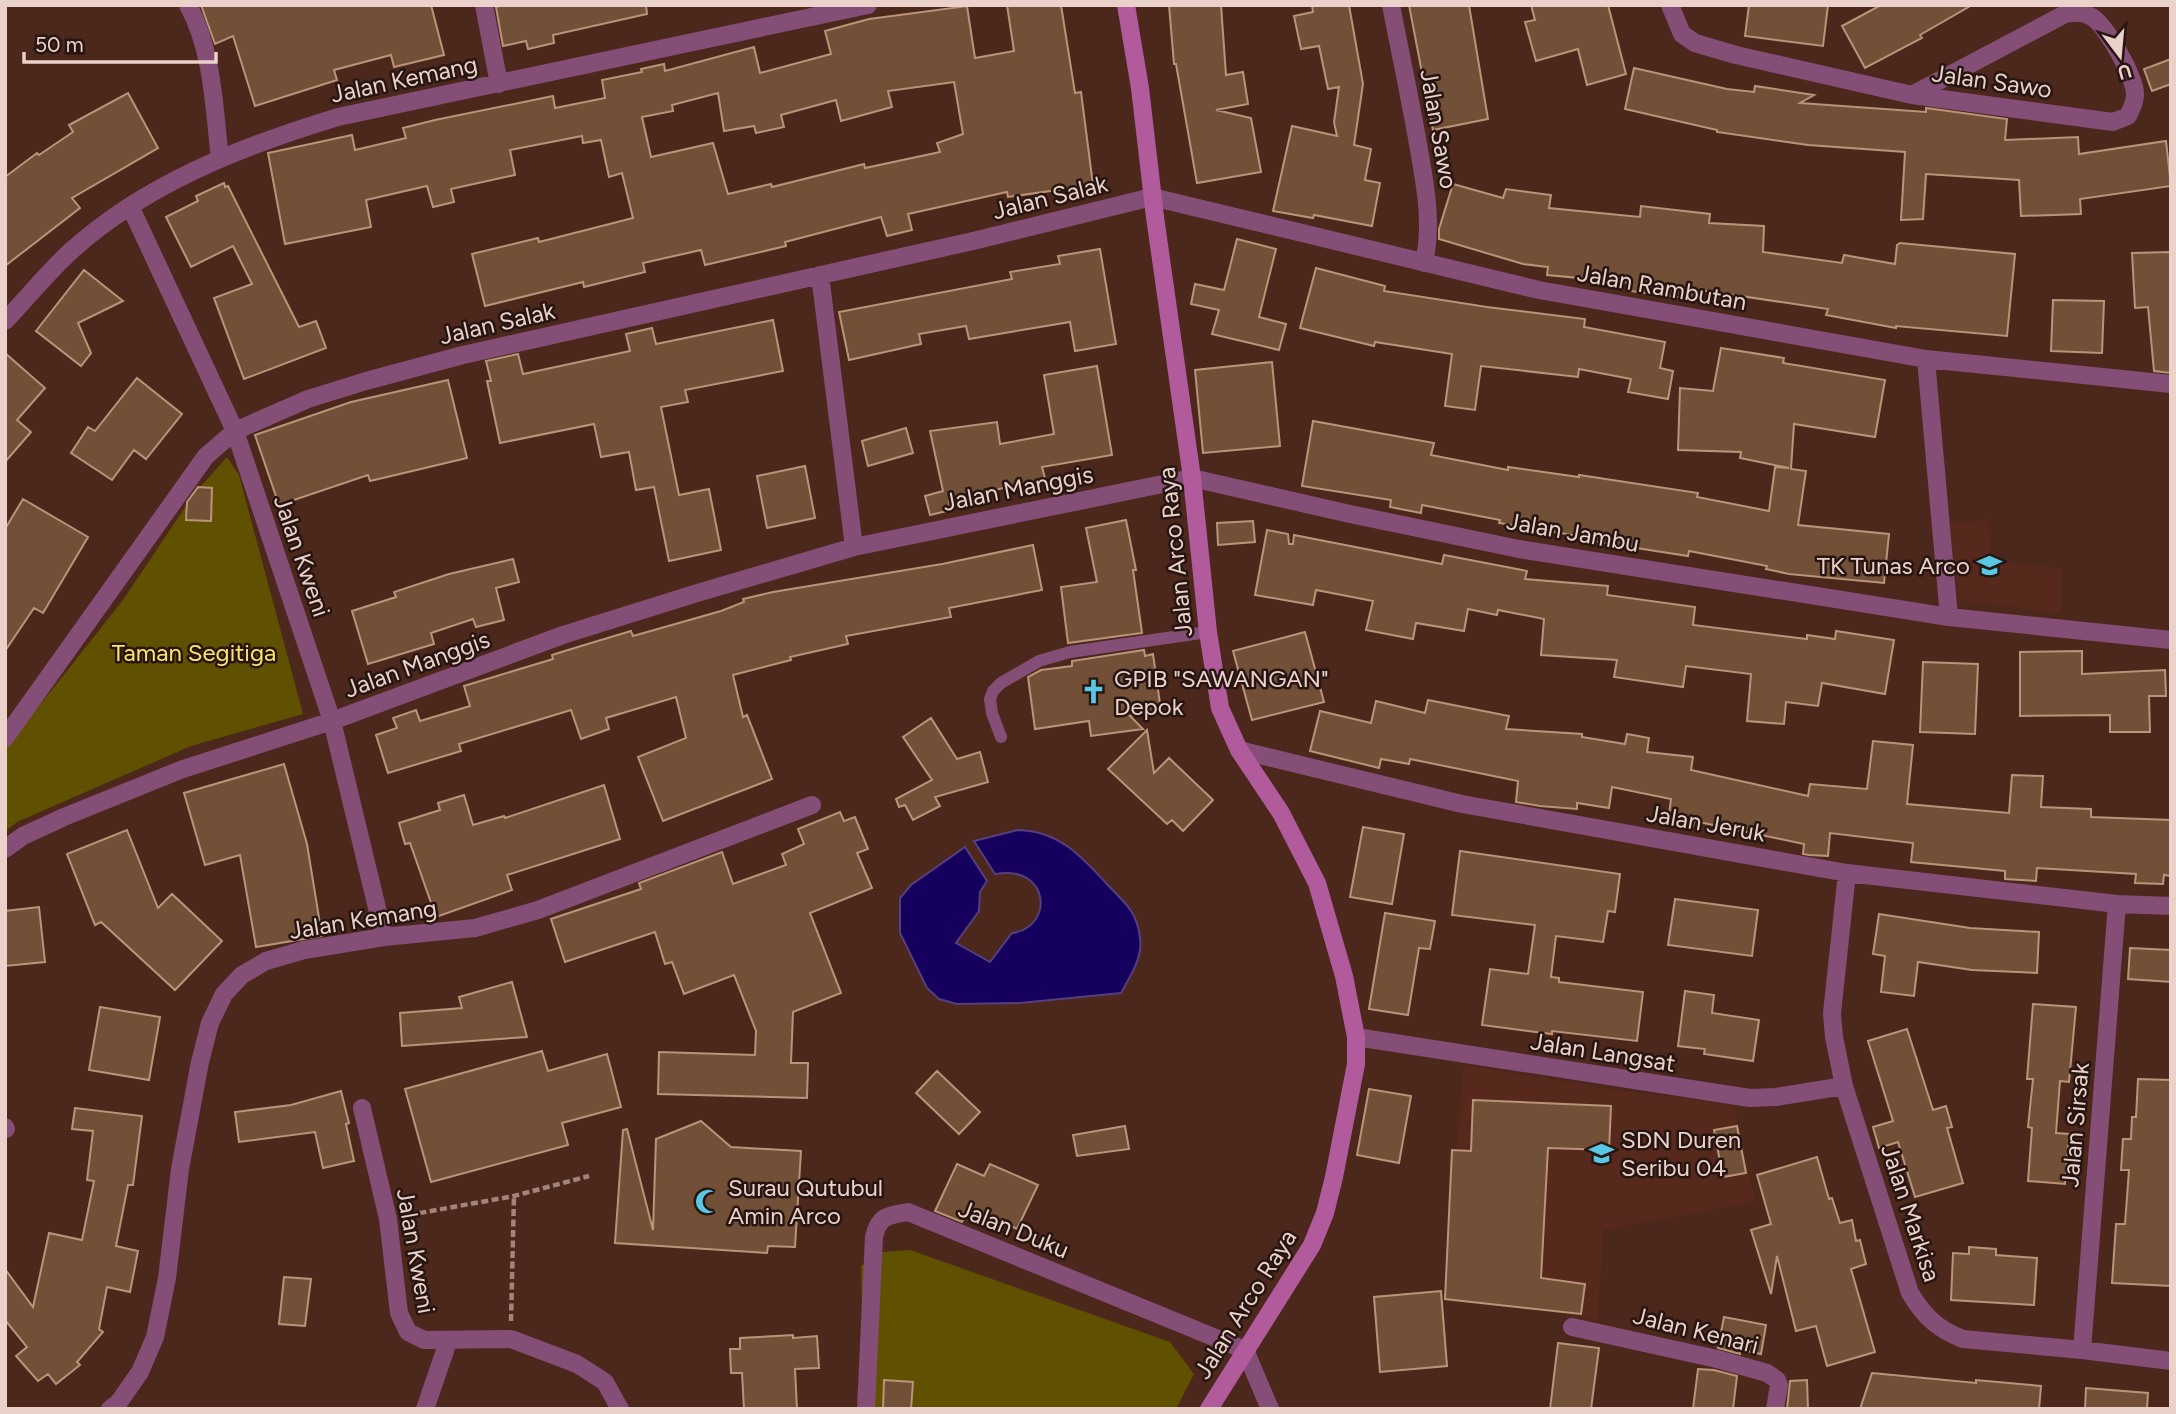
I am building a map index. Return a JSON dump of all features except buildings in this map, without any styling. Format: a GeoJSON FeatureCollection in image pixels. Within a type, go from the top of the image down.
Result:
{"type":"FeatureCollection","features":[{"type":"Feature","properties":{"kind":"main road","name":"Jalan Arco Raya"},"geometry":{"type":"LineString","coordinates":[[1126,5],[1140,88],[1152,197],[1192,478],[1208,632],[1220,708],[1239,750],[1280,813],[1317,883],[1338,955],[1356,1037],[1356,1064],[1325,1213],[1300,1268],[1209,1409]]}},
{"type":"Feature","properties":{"kind":"street"},"geometry":{"type":"LineString","coordinates":[[188,5],[196,22],[209,68],[220,159]]}},
{"type":"Feature","properties":{"kind":"street"},"geometry":{"type":"LineString","coordinates":[[484,5],[499,84]]}},
{"type":"Feature","properties":{"kind":"street","name":"Jalan Kemang"},"geometry":{"type":"LineString","coordinates":[[5,321],[71,251],[130,206],[220,159],[283,133],[338,117],[868,5]]}},
{"type":"Feature","properties":{"kind":"street","name":"Jalan Sawo"},"geometry":{"type":"LineString","coordinates":[[1391,5],[1413,114],[1427,207],[1429,239],[1424,262]]}},
{"type":"Feature","properties":{"kind":"street","name":"Jalan Sawo"},"geometry":{"type":"LineString","coordinates":[[1670,5],[1682,34],[1695,43],[1736,55],[1912,95],[2113,122],[2128,116],[2136,92],[2104,27],[2094,18],[2080,12],[2065,14],[1912,95]]}},
{"type":"Feature","properties":{"kind":"street","name":"Jalan Rambutan"},"geometry":{"type":"LineString","coordinates":[[1152,197],[1539,290],[1926,359],[2171,384]]}},
{"type":"Feature","properties":{"kind":"street","name":"Jalan Salak"},"geometry":{"type":"LineString","coordinates":[[5,738],[206,456],[235,431],[307,399],[451,358],[973,241],[1152,197]]}},
{"type":"Feature","properties":{"kind":"street","name":"Jalan Kweni"},"geometry":{"type":"LineString","coordinates":[[130,206],[235,431],[332,721],[384,937]]}},
{"type":"Feature","properties":{"kind":"street"},"geometry":{"type":"LineString","coordinates":[[820,275],[854,547]]}},
{"type":"Feature","properties":{"kind":"street"},"geometry":{"type":"LineString","coordinates":[[1926,359],[1949,617]]}},
{"type":"Feature","properties":{"kind":"street","name":"Jalan Manggis"},"geometry":{"type":"LineString","coordinates":[[5,849],[23,836],[64,817],[183,768],[332,721],[563,635],[854,547],[1192,478]]}},
{"type":"Feature","properties":{"kind":"street","name":"Jalan Jambu"},"geometry":{"type":"LineString","coordinates":[[1192,478],[1519,549],[1949,617],[2171,640]]}},
{"type":"Feature","properties":{"kind":"street","name":"Jalan Jeruk"},"geometry":{"type":"LineString","coordinates":[[1239,750],[1462,804],[1847,873],[2117,904],[2171,906]]}},
{"type":"Feature","properties":{"kind":"street","name":"Jalan Kemang"},"geometry":{"type":"LineString","coordinates":[[110,1409],[140,1373],[155,1337],[167,1278],[180,1169],[200,1062],[210,1023],[224,994],[242,975],[266,961],[317,948],[384,937],[475,928],[538,910],[812,805]]}},
{"type":"Feature","properties":{"kind":"street","name":"Jalan Markisa"},"geometry":{"type":"LineString","coordinates":[[1847,873],[1832,1013],[1834,1037],[1844,1086],[1910,1293],[1930,1322],[1963,1339],[2171,1361]]}},
{"type":"Feature","properties":{"kind":"street","name":"Jalan Sirsak"},"geometry":{"type":"LineString","coordinates":[[2082,1350],[2117,904]]}},
{"type":"Feature","properties":{"kind":"street","name":"Jalan Langsat"},"geometry":{"type":"LineString","coordinates":[[1356,1037],[1750,1098],[1776,1097],[1844,1086]]}},
{"type":"Feature","properties":{"kind":"street","name":"Jalan Kweni"},"geometry":{"type":"LineString","coordinates":[[362,1108],[388,1219],[399,1313],[405,1328],[416,1338],[448,1342],[510,1339],[577,1364],[605,1382],[620,1409]]}},
{"type":"Feature","properties":{"kind":"street","name":"Jalan Duku"},"geometry":{"type":"LineString","coordinates":[[866,1409],[874,1237],[877,1225],[886,1217],[908,1212],[1245,1350]]}},
{"type":"Feature","properties":{"kind":"street","name":"Jalan Kenari"},"geometry":{"type":"LineString","coordinates":[[1572,1326],[1767,1373],[1777,1380],[1779,1385],[1775,1409]]}},
{"type":"Feature","properties":{"kind":"street"},"geometry":{"type":"LineString","coordinates":[[425,1409],[448,1342]]}},
{"type":"Feature","properties":{"kind":"street"},"geometry":{"type":"LineString","coordinates":[[1245,1350],[1269,1409]]}},
{"type":"Feature","properties":{"kind":"lane"},"geometry":{"type":"LineString","coordinates":[[1001,737],[992,712],[990,699],[993,691],[1001,683],[1039,661],[1070,652],[1208,632]]}},
{"type":"Feature","properties":{"kind":"path"},"geometry":{"type":"LineString","coordinates":[[388,1219],[514,1196],[589,1176]]}},
{"type":"Feature","properties":{"kind":"path"},"geometry":{"type":"LineString","coordinates":[[510,1339],[514,1196]]}},
{"type":"Feature","properties":{"kind":"shaded area","name":"TK Tunas Arco"},"geometry":{"type":"Polygon","coordinates":[[[1987,519],[1993,562],[2061,568],[2061,614],[1960,600],[1946,524],[1987,519]]]}},
{"type":"Feature","properties":{"kind":"shaded area"},"geometry":{"type":"Polygon","coordinates":[[[1018,830],[1046,835],[1068,847],[1133,914],[1138,928],[1140,953],[1121,993],[1020,1003],[957,1004],[939,999],[927,988],[900,933],[900,898],[911,885],[965,847],[987,881],[980,892],[979,911],[956,943],[990,962],[1012,933],[1026,929],[1035,920],[1040,909],[1040,898],[1036,887],[1027,878],[1014,873],[995,874],[974,841],[1018,830]]]}},
{"type":"Feature","properties":{"kind":"shaded area","name":"SDN Duren Seribu 04"},"geometry":{"type":"Polygon","coordinates":[[[1463,1065],[1627,1092],[1734,1104],[1756,1202],[1603,1230],[1598,1320],[1447,1295],[1463,1065]]]}},
{"type":"Feature","properties":{"kind":"green space","name":"Taman Segitiga"},"geometry":{"type":"Polygon","coordinates":[[[227,457],[239,475],[303,714],[191,746],[17,822],[5,831],[5,749],[123,600],[194,494],[227,457]]]}},
{"type":"Feature","properties":{"kind":"green space"},"geometry":{"type":"Polygon","coordinates":[[[910,1250],[1170,1342],[1194,1374],[1176,1409],[864,1409],[861,1266],[883,1252],[910,1250]]]}},
{"type":"Feature","properties":{"kind":"place","name":"TK Tunas Arco"},"geometry":{"type":"Point","coordinates":[1990,565]}},
{"type":"Feature","properties":{"kind":"place","name":"GPIB \"SAWANGAN\" Depok"},"geometry":{"type":"Point","coordinates":[1094,692]}},
{"type":"Feature","properties":{"kind":"place","name":"SDN Duren Seribu 04"},"geometry":{"type":"Point","coordinates":[1601,1153]}},
{"type":"Feature","properties":{"kind":"place","name":"Surau Qutubul Amin Arco"},"geometry":{"type":"Point","coordinates":[708,1201]}}]}
